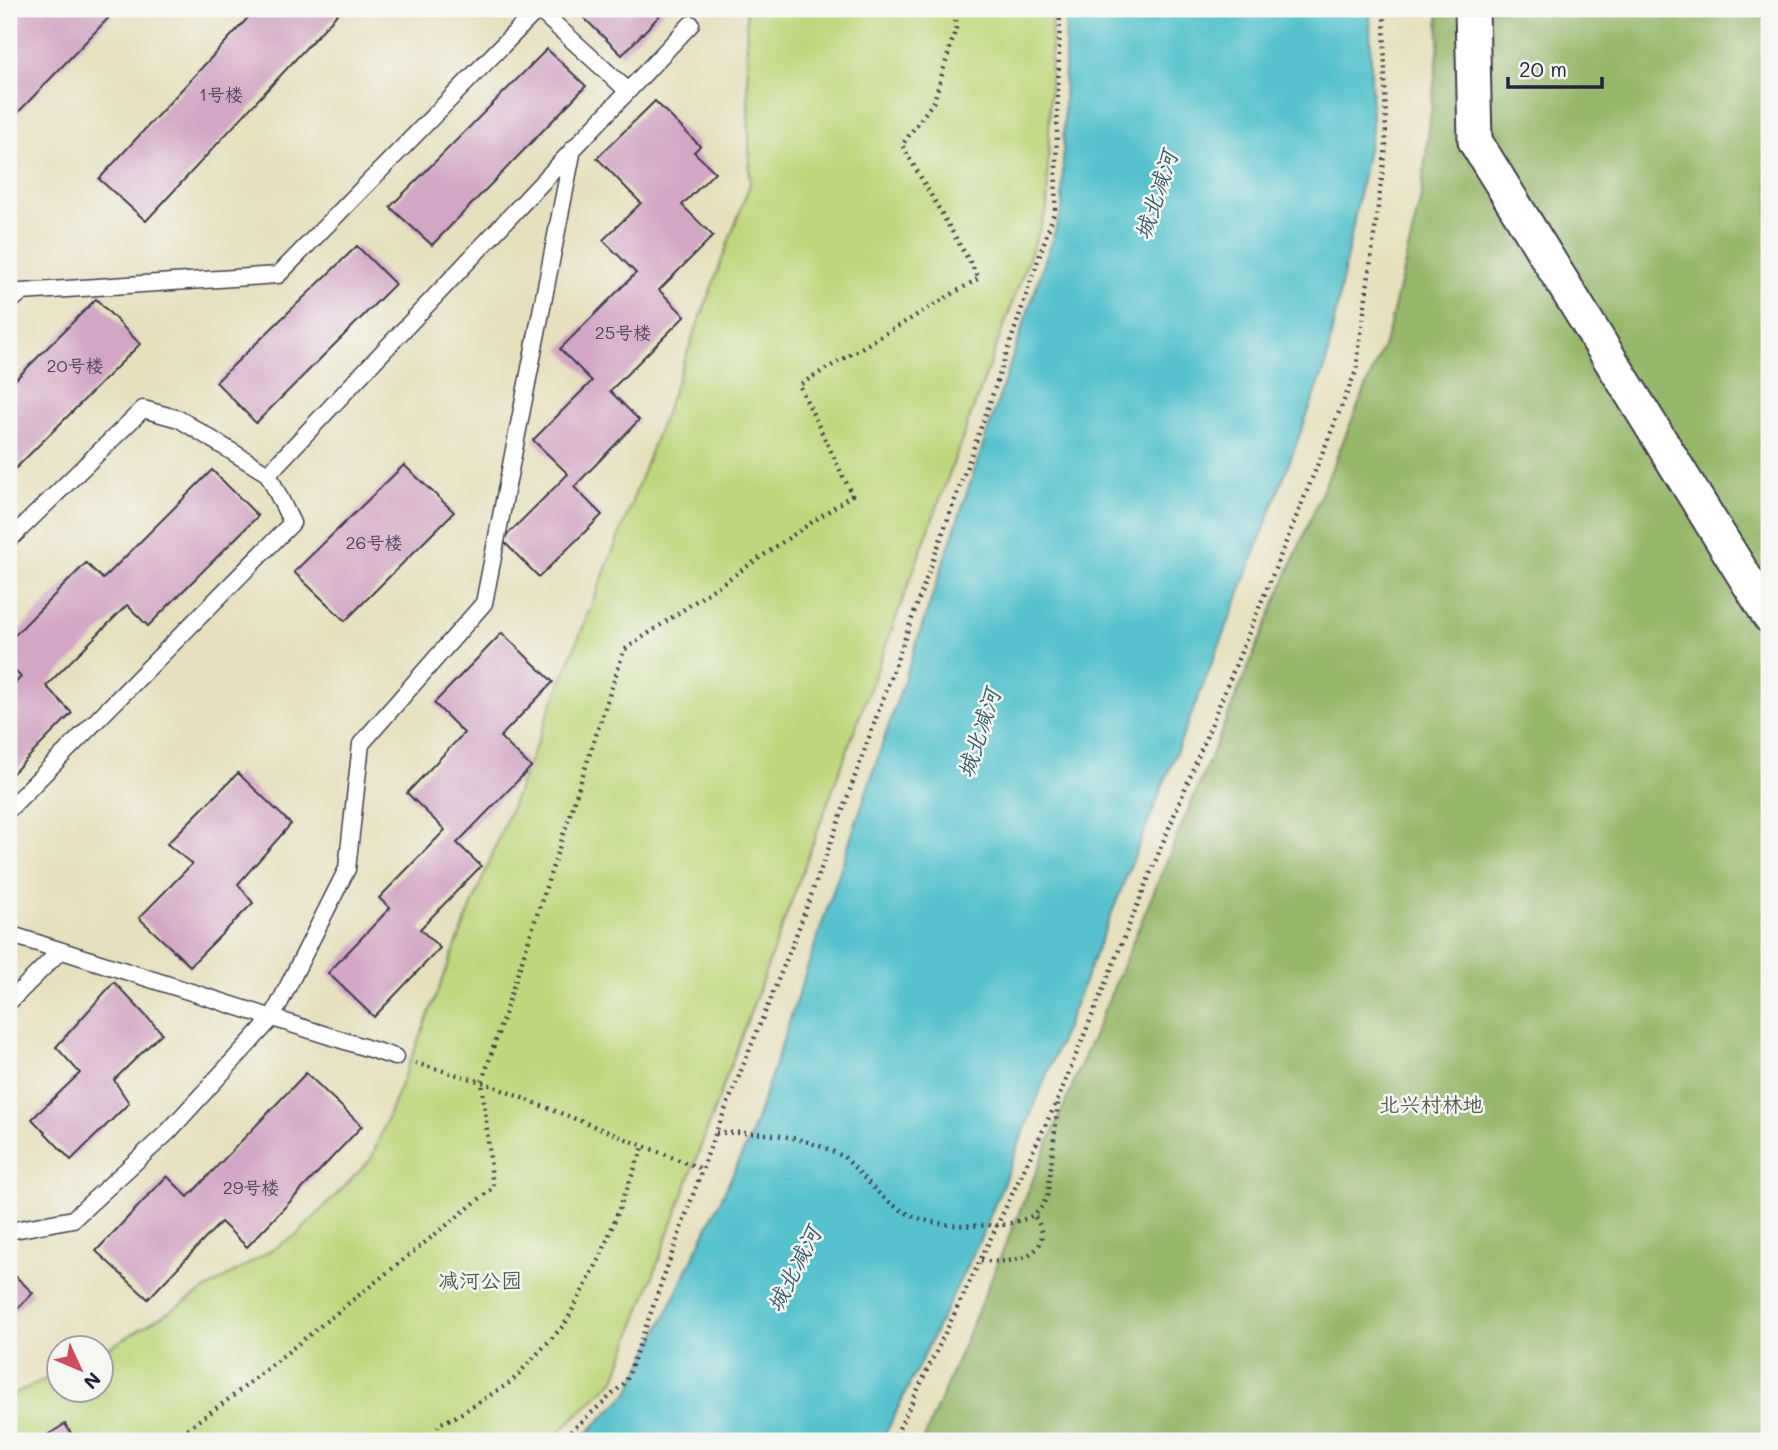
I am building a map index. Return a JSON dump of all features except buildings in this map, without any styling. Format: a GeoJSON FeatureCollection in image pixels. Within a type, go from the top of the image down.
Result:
{"type":"FeatureCollection","features":[{"type":"Feature","properties":{"kind":"street"},"geometry":{"type":"LineString","coordinates":[[1472,9],[1475,141],[1769,616]]}},
{"type":"Feature","properties":{"kind":"lane"},"geometry":{"type":"LineString","coordinates":[[9,303],[21,292],[278,275],[538,9],[628,91]]}},
{"type":"Feature","properties":{"kind":"lane"},"geometry":{"type":"LineString","coordinates":[[268,474],[691,23]]}},
{"type":"Feature","properties":{"kind":"lane"},"geometry":{"type":"LineString","coordinates":[[9,1231],[73,1219],[168,1132],[272,1018],[347,869],[361,744],[484,603],[573,149]]}},
{"type":"Feature","properties":{"kind":"lane"},"geometry":{"type":"LineString","coordinates":[[9,540],[143,409],[179,419],[268,474],[292,523],[9,809]]}},
{"type":"Feature","properties":{"kind":"lane"},"geometry":{"type":"LineString","coordinates":[[9,934],[395,1057]]}},
{"type":"Feature","properties":{"kind":"lane"},"geometry":{"type":"LineString","coordinates":[[9,1002],[61,951]]}},
{"type":"Feature","properties":{"kind":"path"},"geometry":{"type":"LineString","coordinates":[[170,1441],[229,1399],[493,1188],[482,1082],[624,650],[852,495],[799,385],[979,278],[902,145],[934,101],[956,28],[955,9]]}},
{"type":"Feature","properties":{"kind":"path"},"geometry":{"type":"LineString","coordinates":[[560,1441],[626,1382],[716,1133],[792,946],[837,826],[983,421],[1055,210],[1060,9]]}},
{"type":"Feature","properties":{"kind":"path"},"geometry":{"type":"LineString","coordinates":[[893,1441],[1058,1098],[1356,371],[1386,147],[1384,9]]}},
{"type":"Feature","properties":{"kind":"path"},"geometry":{"type":"LineString","coordinates":[[395,1057],[482,1082],[702,1170]]}},
{"type":"Feature","properties":{"kind":"path"},"geometry":{"type":"LineString","coordinates":[[716,1133],[782,1135],[820,1144],[844,1157],[882,1196],[906,1214],[932,1224],[1003,1225],[1035,1217],[1044,1206],[1048,1193],[1058,1098]]}},
{"type":"Feature","properties":{"kind":"path"},"geometry":{"type":"LineString","coordinates":[[433,1441],[439,1424],[457,1416],[511,1382],[565,1324],[601,1256],[643,1146]]}},
{"type":"Feature","properties":{"kind":"path"},"geometry":{"type":"LineString","coordinates":[[981,1260],[1017,1260],[1034,1252],[1041,1240],[1041,1227],[1035,1217]]}},
{"type":"Feature","properties":{"kind":"green space","name":"减河公园"},"geometry":{"type":"Polygon","coordinates":[[[746,9],[1052,9],[1047,209],[615,1379],[550,1441],[9,1441],[9,1396],[46,1379],[46,1404],[116,1404],[116,1344],[298,1234],[371,1159],[623,526],[750,184],[746,9]]]}},
{"type":"Feature","properties":{"kind":"green space","name":"北兴村林地"},"geometry":{"type":"Polygon","coordinates":[[[1438,9],[1769,9],[1769,1441],[923,1441],[1387,337],[1421,197],[1439,43],[1438,9]]]}},
{"type":"Feature","properties":{"kind":"water","name":"城北减河"},"geometry":{"type":"Polygon","coordinates":[[[1066,9],[1370,9],[1372,129],[1325,368],[1233,611],[984,1231],[882,1441],[579,1441],[629,1392],[750,1138],[1062,210],[1066,9]]]}}]}
